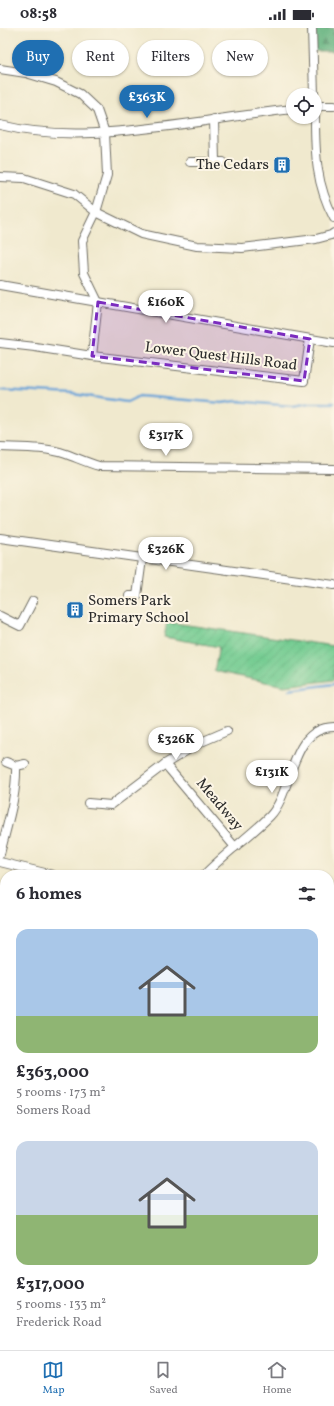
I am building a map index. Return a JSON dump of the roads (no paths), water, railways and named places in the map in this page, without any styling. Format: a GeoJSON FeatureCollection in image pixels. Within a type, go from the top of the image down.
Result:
{"type":"FeatureCollection","features":[{"type":"Feature","properties":{"kind":"street"},"geometry":{"type":"LineString","coordinates":[[312,28],[314,88]]}},
{"type":"Feature","properties":{"kind":"street"},"geometry":{"type":"LineString","coordinates":[[0,69],[26,73],[56,82],[80,94],[97,110],[105,133],[107,175],[96,212],[82,241],[84,273],[98,302],[92,356]]}},
{"type":"Feature","properties":{"kind":"street"},"geometry":{"type":"LineString","coordinates":[[322,106],[334,106]]}},
{"type":"Feature","properties":{"kind":"street"},"geometry":{"type":"LineString","coordinates":[[0,125],[16,129],[71,134],[105,133],[141,130],[286,110]]}},
{"type":"Feature","properties":{"kind":"street"},"geometry":{"type":"LineString","coordinates":[[190,162],[219,162],[214,120]]}},
{"type":"Feature","properties":{"kind":"street"},"geometry":{"type":"LineString","coordinates":[[314,124],[315,152],[319,180],[323,196],[334,218]]}},
{"type":"Feature","properties":{"kind":"street"},"geometry":{"type":"LineString","coordinates":[[0,177],[24,178],[74,194],[96,212],[141,234],[197,246],[242,248],[316,239],[334,233]]}},
{"type":"Feature","properties":{"kind":"street"},"geometry":{"type":"LineString","coordinates":[[0,285],[334,343]]}},
{"type":"Feature","properties":{"kind":"street","name":"Lower Quest Hills Road"},"geometry":{"type":"LineString","coordinates":[[0,343],[92,356],[304,381],[310,339]]}},
{"type":"Feature","properties":{"kind":"street"},"geometry":{"type":"LineString","coordinates":[[0,447],[39,448],[66,454],[83,462],[99,466],[334,469]]}},
{"type":"Feature","properties":{"kind":"street"},"geometry":{"type":"LineString","coordinates":[[0,538],[334,585]]}},
{"type":"Feature","properties":{"kind":"street"},"geometry":{"type":"LineString","coordinates":[[129,596],[137,596],[142,559]]}},
{"type":"Feature","properties":{"kind":"street"},"geometry":{"type":"LineString","coordinates":[[0,616],[20,626],[33,601]]}},
{"type":"Feature","properties":{"kind":"street"},"geometry":{"type":"LineString","coordinates":[[209,870],[271,815],[280,800],[302,745],[314,733],[334,727]]}},
{"type":"Feature","properties":{"kind":"street"},"geometry":{"type":"LineString","coordinates":[[88,803],[111,805],[166,764],[199,742],[227,731]]}},
{"type":"Feature","properties":{"kind":"street"},"geometry":{"type":"LineString","coordinates":[[6,762],[16,766],[25,764]]}},
{"type":"Feature","properties":{"kind":"street","name":"Meadway"},"geometry":{"type":"LineString","coordinates":[[166,764],[235,847]]}},
{"type":"Feature","properties":{"kind":"street"},"geometry":{"type":"LineString","coordinates":[[0,854],[17,780],[16,766]]}},
{"type":"Feature","properties":{"kind":"street"},"geometry":{"type":"LineString","coordinates":[[0,862],[33,870]]}},
{"type":"Feature","properties":{"kind":"waterway"},"geometry":{"type":"LineString","coordinates":[[0,390],[73,394],[127,402],[139,396],[222,403],[236,401],[292,406],[310,403],[334,403]]}},
{"type":"Feature","properties":{"kind":"waterway"},"geometry":{"type":"LineString","coordinates":[[289,690],[334,684]]}},
{"type":"Feature","properties":{"kind":"place","name":"The Cedars"},"geometry":{"type":"Point","coordinates":[282,165]}},
{"type":"Feature","properties":{"kind":"place","name":"Somers Park Primary School"},"geometry":{"type":"Point","coordinates":[75,610]}}]}
